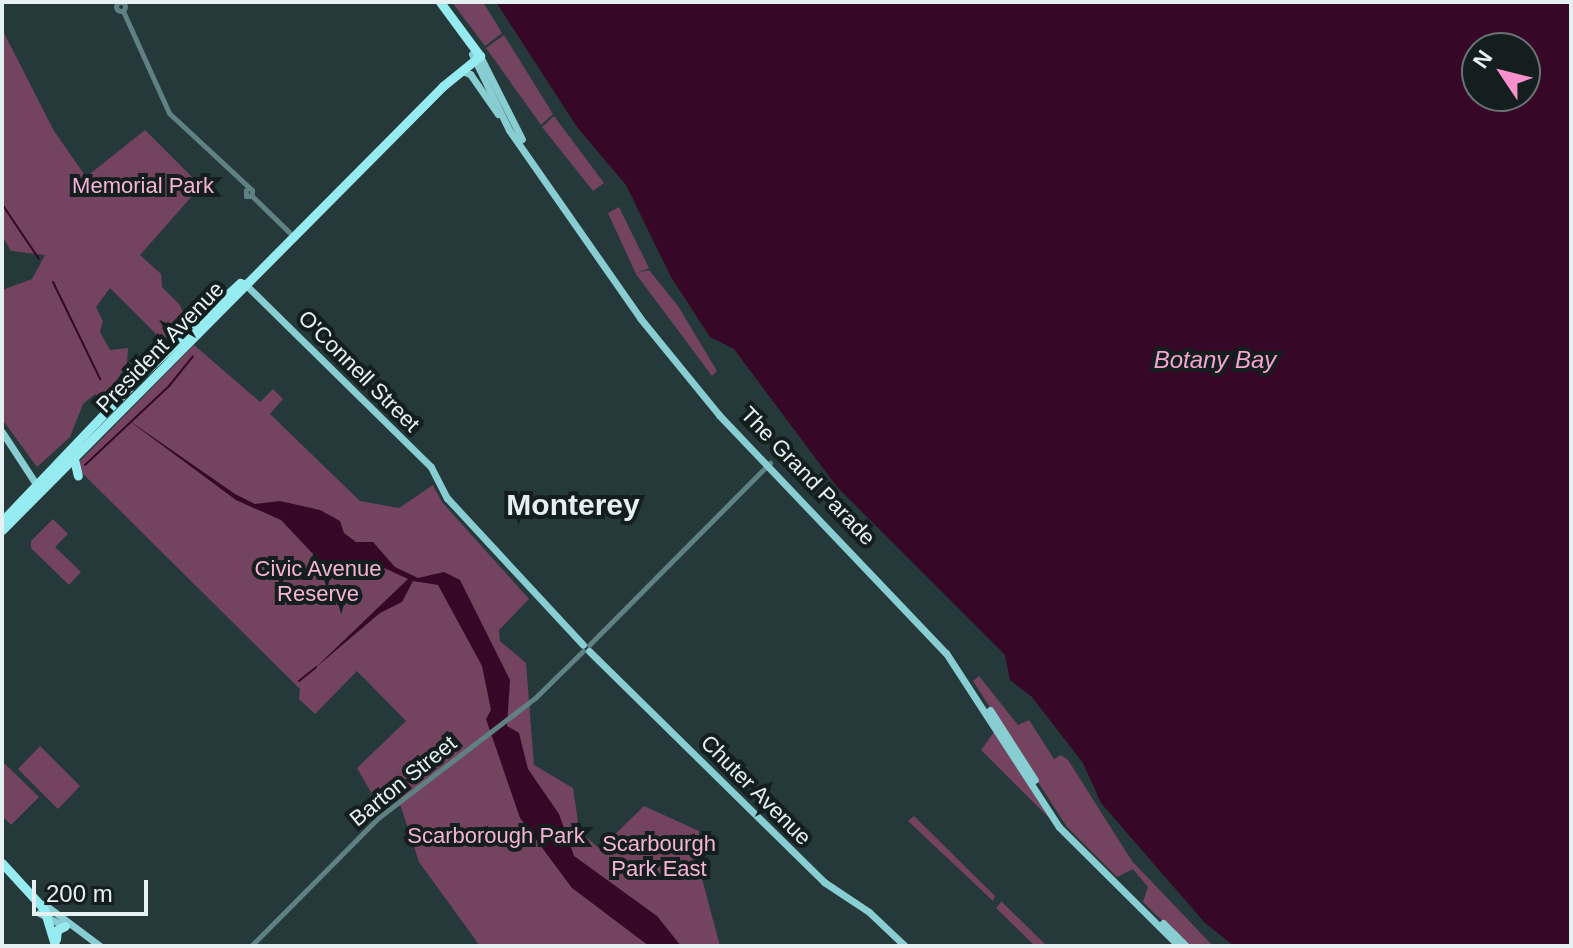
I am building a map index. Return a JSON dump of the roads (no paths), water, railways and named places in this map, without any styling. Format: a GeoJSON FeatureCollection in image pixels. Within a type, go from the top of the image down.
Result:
{"type":"FeatureCollection","features":[{"type":"Feature","properties":{"kind":"highway","name":"The Grand Parade"},"geometry":{"type":"LineString","coordinates":[[432,2],[476,55]]}},
{"type":"Feature","properties":{"kind":"highway","name":"The Grand Parade"},"geometry":{"type":"LineString","coordinates":[[440,2],[476,55]]}},
{"type":"Feature","properties":{"kind":"highway","name":"President Avenue"},"geometry":{"type":"LineString","coordinates":[[443,86],[476,55]]}},
{"type":"Feature","properties":{"kind":"highway","name":"President Avenue"},"geometry":{"type":"LineString","coordinates":[[2,521],[146,370],[294,237],[476,55]]}},
{"type":"Feature","properties":{"kind":"highway","name":"President Avenue"},"geometry":{"type":"LineString","coordinates":[[2,530],[244,283]]}},
{"type":"Feature","properties":{"kind":"highway"},"geometry":{"type":"LineString","coordinates":[[76,457],[73,466],[78,476]]}},
{"type":"Feature","properties":{"kind":"highway"},"geometry":{"type":"LineString","coordinates":[[2,863],[44,915],[53,946]]}},
{"type":"Feature","properties":{"kind":"highway"},"geometry":{"type":"LineString","coordinates":[[2,871],[44,915]]}},
{"type":"Feature","properties":{"kind":"highway"},"geometry":{"type":"LineString","coordinates":[[53,946],[57,930],[65,926]]}},
{"type":"Feature","properties":{"kind":"main road","name":"The Grand Parade"},"geometry":{"type":"LineString","coordinates":[[476,55],[503,118],[632,308],[768,464],[946,653],[1059,827],[1179,946]]}},
{"type":"Feature","properties":{"kind":"main road","name":"The Grand Parade"},"geometry":{"type":"LineString","coordinates":[[476,55],[511,123],[632,301],[768,464],[956,659],[1065,827],[1186,946]]}},
{"type":"Feature","properties":{"kind":"main road"},"geometry":{"type":"LineString","coordinates":[[462,71],[470,74],[503,118]]}},
{"type":"Feature","properties":{"kind":"main road","name":"O'Connell Street"},"geometry":{"type":"LineString","coordinates":[[244,283],[431,467],[443,491]]}},
{"type":"Feature","properties":{"kind":"main road"},"geometry":{"type":"LineString","coordinates":[[2,432],[38,484],[36,496]]}},
{"type":"Feature","properties":{"kind":"main road","name":"Chuter Avenue"},"geometry":{"type":"LineString","coordinates":[[443,491],[586,648],[824,882],[869,912],[905,946]]}},
{"type":"Feature","properties":{"kind":"main road"},"geometry":{"type":"LineString","coordinates":[[19,881],[100,946]]}},
{"type":"Feature","properties":{"kind":"main road"},"geometry":{"type":"LineString","coordinates":[[44,915],[80,933]]}},
{"type":"Feature","properties":{"kind":"street"},"geometry":{"type":"LineString","coordinates":[[119,3],[117,10],[123,11],[169,113],[246,190],[252,191],[252,196],[294,237]]}},
{"type":"Feature","properties":{"kind":"street","name":"Barton Street"},"geometry":{"type":"LineString","coordinates":[[251,946],[382,814],[512,715],[586,648],[768,464]]}},
{"type":"Feature","properties":{"kind":"water","name":"Botany Bay"},"geometry":{"type":"Polygon","coordinates":[[[496,2],[1571,2],[1571,946],[1234,946],[1205,923],[1101,803],[1083,763],[1032,697],[1010,680],[1005,655],[837,487],[734,349],[710,337],[671,277],[626,185],[577,127],[496,2]]]}},
{"type":"Feature","properties":{"kind":"water"},"geometry":{"type":"Polygon","coordinates":[[[124,417],[235,494],[255,504],[280,501],[320,510],[340,521],[344,533],[356,542],[373,542],[395,567],[418,578],[444,572],[460,580],[510,680],[507,726],[519,733],[528,769],[559,814],[574,856],[657,916],[681,946],[649,946],[572,888],[520,818],[486,719],[491,710],[482,666],[438,585],[413,581],[402,602],[380,613],[314,669],[408,579],[382,567],[352,580],[330,572],[281,520],[236,500],[124,417]]]}},
{"type":"Feature","properties":{"kind":"waterway"},"geometry":{"type":"LineString","coordinates":[[2,204],[39,259]]}},
{"type":"Feature","properties":{"kind":"waterway"},"geometry":{"type":"LineString","coordinates":[[53,282],[100,379]]}},
{"type":"Feature","properties":{"kind":"waterway"},"geometry":{"type":"LineString","coordinates":[[85,465],[169,386],[193,356]]}},
{"type":"Feature","properties":{"kind":"waterway"},"geometry":{"type":"LineString","coordinates":[[299,681],[316,667]]}},
{"type":"Feature","properties":{"kind":"district","name":"Monterey"},"geometry":{"type":"Point","coordinates":[573,505]}},
{"type":"Feature","properties":{"kind":"park label","name":"Memorial Park"},"geometry":{"type":"Point","coordinates":[143,186]}},
{"type":"Feature","properties":{"kind":"park label","name":"Civic Avenue Reserve"},"geometry":{"type":"Point","coordinates":[318,580]}},
{"type":"Feature","properties":{"kind":"park label","name":"Scarborough Park"},"geometry":{"type":"Point","coordinates":[496,836]}},
{"type":"Feature","properties":{"kind":"park label","name":"Scarbourgh Park East"},"geometry":{"type":"Point","coordinates":[659,856]}}]}
